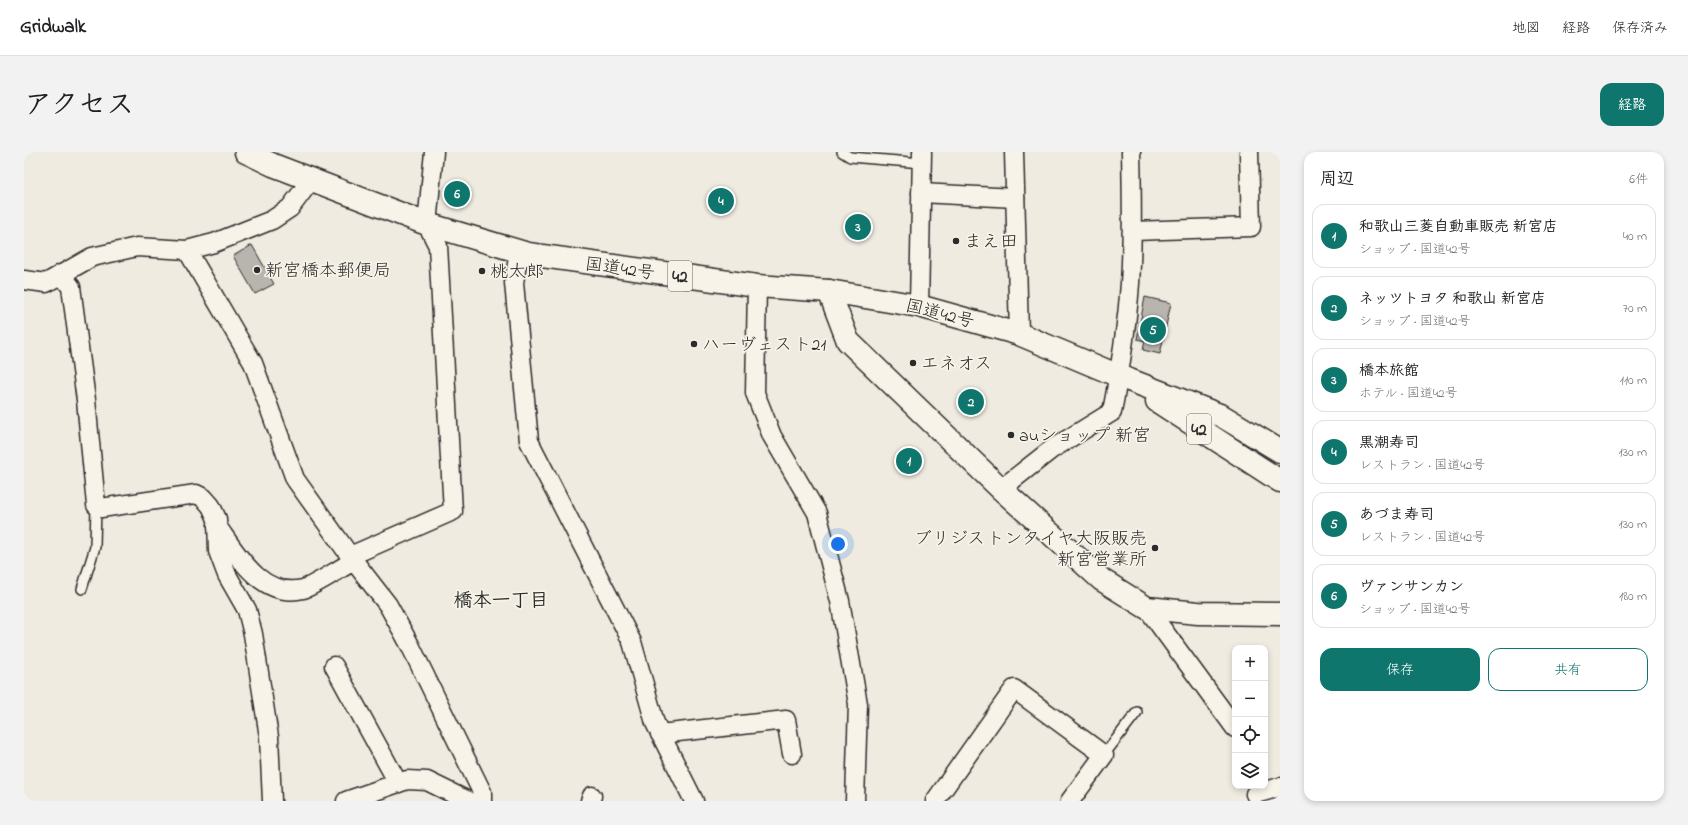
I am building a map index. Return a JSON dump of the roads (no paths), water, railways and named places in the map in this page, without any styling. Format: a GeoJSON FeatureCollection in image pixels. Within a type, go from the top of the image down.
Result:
{"type":"FeatureCollection","features":[{"type":"Feature","properties":{"kind":"main road","name":"国道42号"},"geometry":{"type":"LineString","coordinates":[[246,152],[275,159],[311,180],[427,224],[519,251],[641,271],[757,286],[829,290],[919,306],[1020,334],[1119,376],[1222,416],[1280,451]]}},
{"type":"Feature","properties":{"kind":"main road"},"geometry":{"type":"LineString","coordinates":[[829,290],[848,341],[1001,489],[1102,580],[1146,608],[1198,613],[1280,614]]}},
{"type":"Feature","properties":{"kind":"main road","name":"国道42号"},"geometry":{"type":"LineString","coordinates":[[1119,376],[1280,482]]}},
{"type":"Feature","properties":{"kind":"street"},"geometry":{"type":"LineString","coordinates":[[217,526],[243,563],[266,584],[283,590],[303,589],[352,558],[453,511],[438,246],[427,224],[434,152]]}},
{"type":"Feature","properties":{"kind":"street"},"geometry":{"type":"LineString","coordinates":[[1014,152],[1020,334]]}},
{"type":"Feature","properties":{"kind":"street"},"geometry":{"type":"LineString","coordinates":[[1001,489],[1052,449],[1112,412],[1119,376],[1130,284],[1133,231],[1131,152]]}},
{"type":"Feature","properties":{"kind":"street"},"geometry":{"type":"LineString","coordinates":[[1133,231],[1251,227],[1249,152]]}},
{"type":"Feature","properties":{"kind":"street"},"geometry":{"type":"LineString","coordinates":[[919,306],[922,157]]}},
{"type":"Feature","properties":{"kind":"street"},"geometry":{"type":"LineString","coordinates":[[24,280],[46,283],[92,257],[137,246],[187,250],[214,243],[272,220],[290,208],[311,180]]}},
{"type":"Feature","properties":{"kind":"street"},"geometry":{"type":"LineString","coordinates":[[921,193],[1016,198]]}},
{"type":"Feature","properties":{"kind":"street"},"geometry":{"type":"LineString","coordinates":[[187,250],[253,363],[295,479],[388,605],[410,644],[482,792],[482,801]]}},
{"type":"Feature","properties":{"kind":"street"},"geometry":{"type":"LineString","coordinates":[[519,251],[514,283],[529,441],[632,642],[655,724],[694,801]]}},
{"type":"Feature","properties":{"kind":"street"},"geometry":{"type":"LineString","coordinates":[[61,274],[71,287],[86,400],[96,505],[101,508],[196,494],[204,498],[211,506],[217,519],[218,551],[227,575],[247,610],[253,634],[269,737],[272,801]]}},
{"type":"Feature","properties":{"kind":"street"},"geometry":{"type":"LineString","coordinates":[[757,286],[755,393],[772,436],[817,513],[840,601],[858,704],[855,801]]}},
{"type":"Feature","properties":{"kind":"street"},"geometry":{"type":"LineString","coordinates":[[1146,608],[1232,724]]}},
{"type":"Feature","properties":{"kind":"street"},"geometry":{"type":"LineString","coordinates":[[334,666],[398,782]]}},
{"type":"Feature","properties":{"kind":"street"},"geometry":{"type":"LineString","coordinates":[[935,801],[1014,689],[1104,755],[1070,801]]}},
{"type":"Feature","properties":{"kind":"street"},"geometry":{"type":"LineString","coordinates":[[660,734],[786,720],[792,754]]}},
{"type":"Feature","properties":{"kind":"street"},"geometry":{"type":"LineString","coordinates":[[346,801],[407,780],[427,781],[468,801]]}},
{"type":"Feature","properties":{"kind":"street"},"geometry":{"type":"LineString","coordinates":[[1255,794],[1280,787]]}},
{"type":"Feature","properties":{"kind":"lane"},"geometry":{"type":"LineString","coordinates":[[842,152],[850,157],[922,157]]}},
{"type":"Feature","properties":{"kind":"lane"},"geometry":{"type":"LineString","coordinates":[[82,589],[95,547],[96,505]]}},
{"type":"Feature","properties":{"kind":"lane"},"geometry":{"type":"LineString","coordinates":[[1104,755],[1137,712]]}},
{"type":"Feature","properties":{"kind":"place","name":"ヴァンサンカン"},"geometry":{"type":"Point","coordinates":[457,194]}},
{"type":"Feature","properties":{"kind":"place","name":"黒潮寿司"},"geometry":{"type":"Point","coordinates":[721,201]}},
{"type":"Feature","properties":{"kind":"place","name":"橋本旅館"},"geometry":{"type":"Point","coordinates":[858,227]}},
{"type":"Feature","properties":{"kind":"place","name":"まえ田"},"geometry":{"type":"Point","coordinates":[956,241]}},
{"type":"Feature","properties":{"kind":"place","name":"新宮橋本郵便局"},"geometry":{"type":"Point","coordinates":[257,270]}},
{"type":"Feature","properties":{"kind":"place","name":"桃太郎"},"geometry":{"type":"Point","coordinates":[482,271]}},
{"type":"Feature","properties":{"kind":"place","name":"あづま寿司"},"geometry":{"type":"Point","coordinates":[1153,330]}},
{"type":"Feature","properties":{"kind":"place","name":"ハーヴェスト21"},"geometry":{"type":"Point","coordinates":[694,344]}},
{"type":"Feature","properties":{"kind":"place","name":"エネオス"},"geometry":{"type":"Point","coordinates":[913,363]}},
{"type":"Feature","properties":{"kind":"place","name":"ネッツトヨタ 和歌山 新宮店"},"geometry":{"type":"Point","coordinates":[971,402]}},
{"type":"Feature","properties":{"kind":"place","name":"auショップ 新宮"},"geometry":{"type":"Point","coordinates":[1011,435]}},
{"type":"Feature","properties":{"kind":"place","name":"和歌山三菱自動車販売 新宮店"},"geometry":{"type":"Point","coordinates":[909,461]}},
{"type":"Feature","properties":{"kind":"place","name":"ブリジストンタイヤ大阪販売 新宮営業所"},"geometry":{"type":"Point","coordinates":[1155,548]}},
{"type":"Feature","properties":{"kind":"district","name":"橋本一丁目"},"geometry":{"type":"Point","coordinates":[501,599]}}]}
